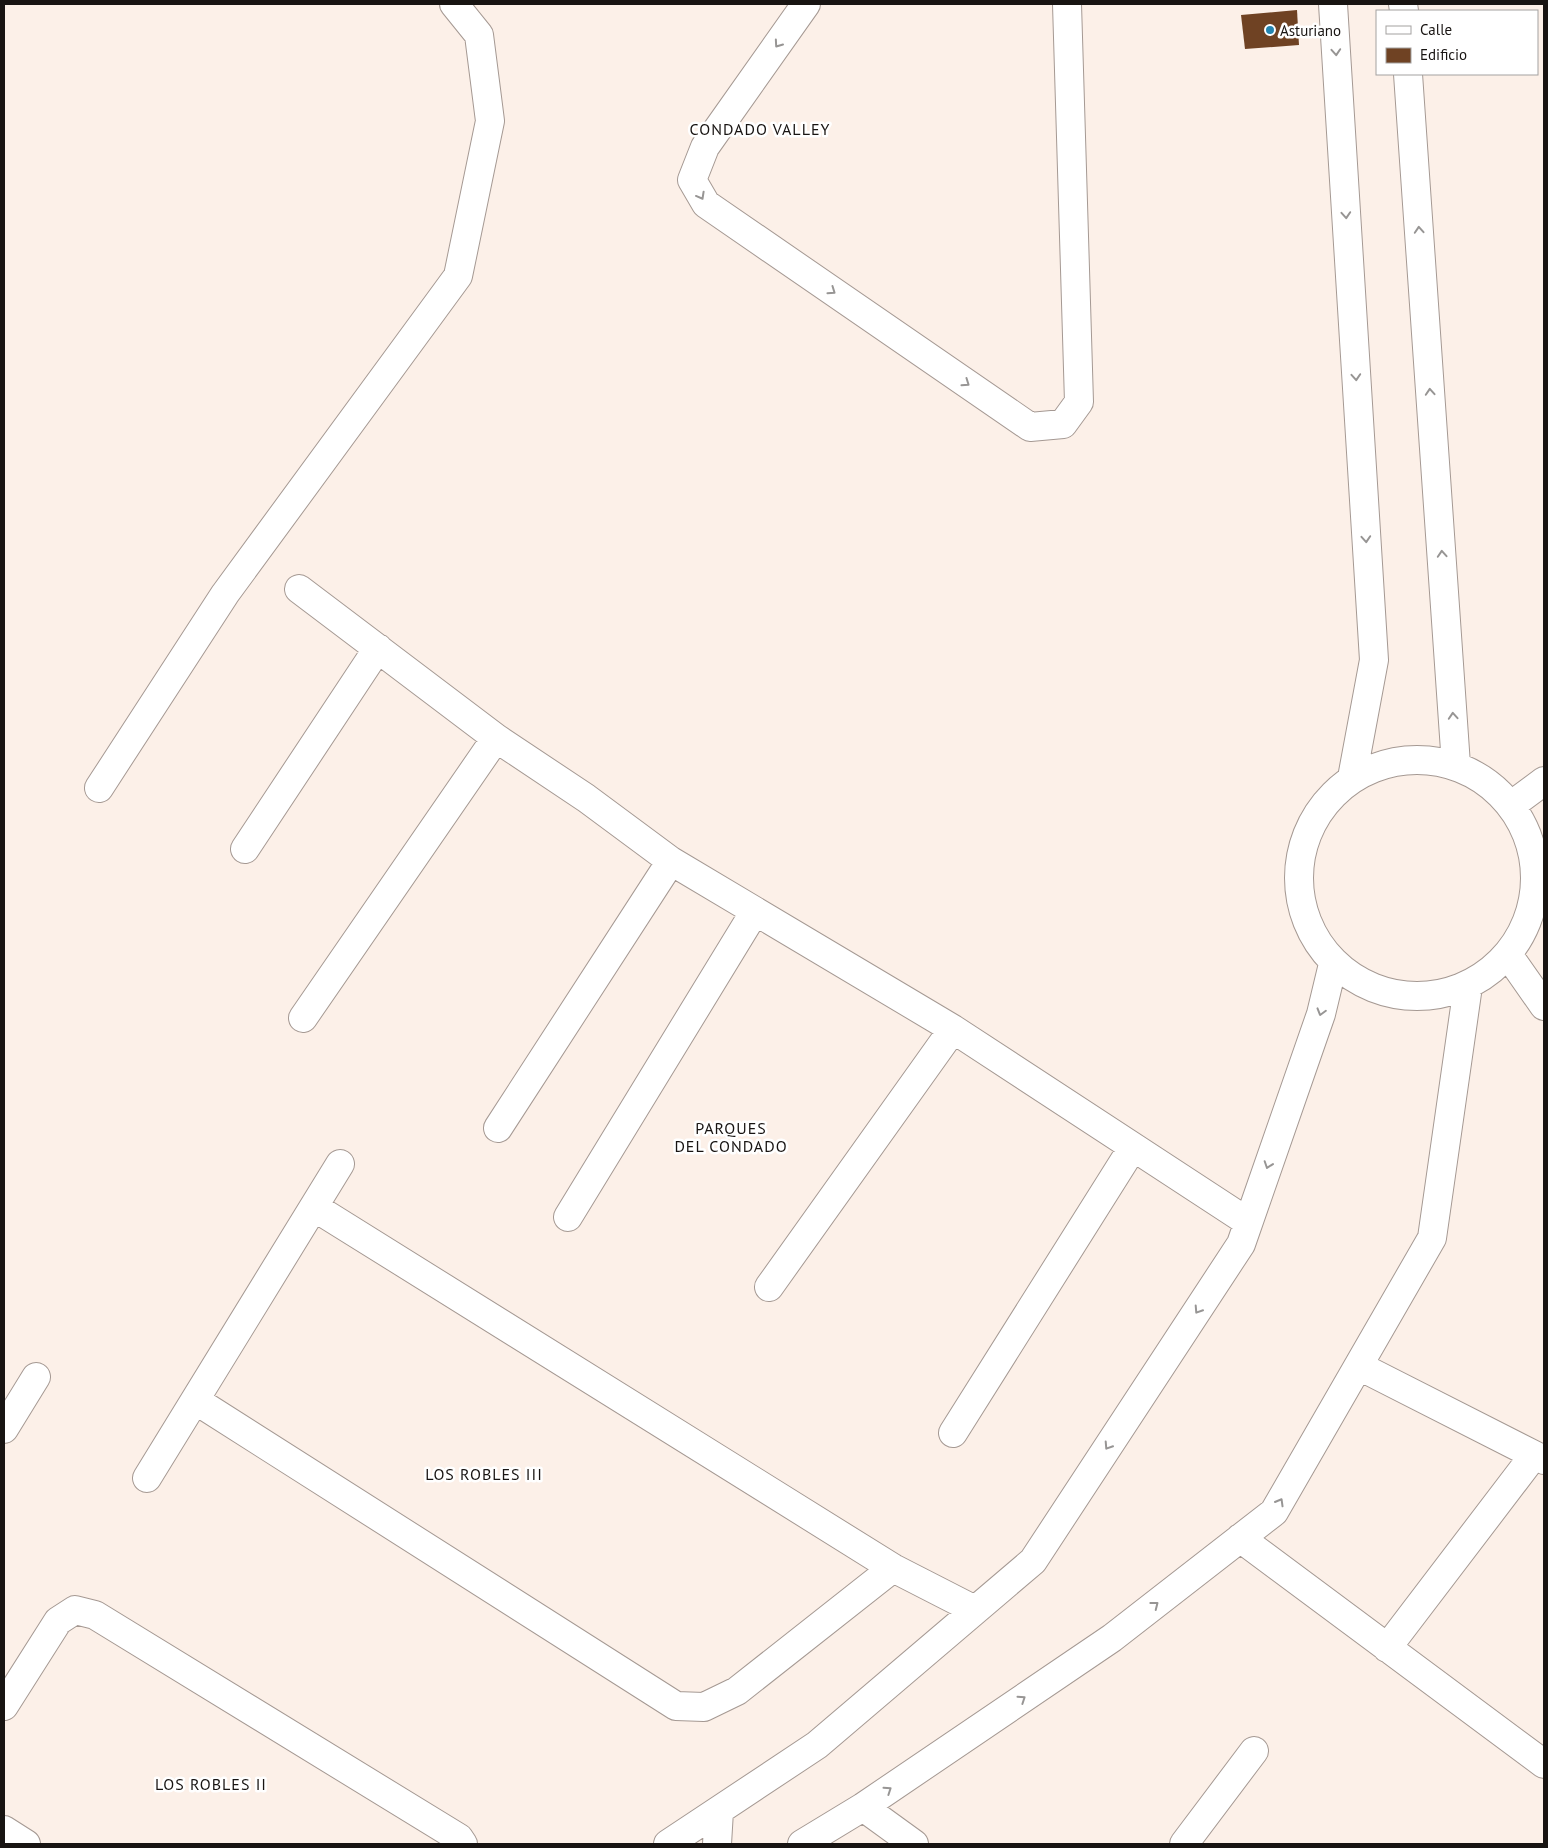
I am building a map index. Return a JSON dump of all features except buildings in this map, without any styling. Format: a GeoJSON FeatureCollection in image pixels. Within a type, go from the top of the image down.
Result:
{"type":"FeatureCollection","features":[{"type":"Feature","properties":{"kind":"street"},"geometry":{"type":"LineString","coordinates":[[99,788],[226,594],[458,276],[490,121],[479,35],[454,4]]}},
{"type":"Feature","properties":{"kind":"street"},"geometry":{"type":"LineString","coordinates":[[806,4],[705,147],[692,180],[706,204],[1030,428],[1063,424],[1079,402],[1067,4]]}},
{"type":"Feature","properties":{"kind":"street"},"geometry":{"type":"LineString","coordinates":[[1333,4],[1374,660],[1352,778]]}},
{"type":"Feature","properties":{"kind":"street"},"geometry":{"type":"LineString","coordinates":[[1408,75],[1456,765]]}},
{"type":"Feature","properties":{"kind":"street"},"geometry":{"type":"LineString","coordinates":[[299,589],[496,738],[586,798],[671,861],[953,1029],[1248,1222]]}},
{"type":"Feature","properties":{"kind":"street"},"geometry":{"type":"LineString","coordinates":[[245,849],[378,648]]}},
{"type":"Feature","properties":{"kind":"street"},"geometry":{"type":"LineString","coordinates":[[303,1018],[496,738]]}},
{"type":"Feature","properties":{"kind":"street"},"geometry":{"type":"LineString","coordinates":[[1403,760],[1456,765],[1492,784],[1513,804],[1536,861],[1533,911],[1509,956],[1468,986],[1421,998],[1374,990],[1333,964],[1304,920],[1297,867],[1314,816],[1352,778],[1403,760]]}},
{"type":"Feature","properties":{"kind":"street"},"geometry":{"type":"LineString","coordinates":[[1513,804],[1544,781]]}},
{"type":"Feature","properties":{"kind":"street"},"geometry":{"type":"LineString","coordinates":[[498,1128],[671,861]]}},
{"type":"Feature","properties":{"kind":"street"},"geometry":{"type":"LineString","coordinates":[[568,1217],[755,911]]}},
{"type":"Feature","properties":{"kind":"street"},"geometry":{"type":"LineString","coordinates":[[1509,956],[1544,1006]]}},
{"type":"Feature","properties":{"kind":"street"},"geometry":{"type":"LineString","coordinates":[[668,1844],[817,1745],[1033,1561],[1241,1244],[1321,1014],[1333,964]]}},
{"type":"Feature","properties":{"kind":"street"},"geometry":{"type":"LineString","coordinates":[[802,1844],[863,1807],[1112,1638],[1274,1512],[1432,1238],[1468,986]]}},
{"type":"Feature","properties":{"kind":"street"},"geometry":{"type":"LineString","coordinates":[[769,1287],[953,1029]]}},
{"type":"Feature","properties":{"kind":"street"},"geometry":{"type":"LineString","coordinates":[[953,1433],[1133,1147]]}},
{"type":"Feature","properties":{"kind":"street"},"geometry":{"type":"LineString","coordinates":[[147,1478],[340,1164]]}},
{"type":"Feature","properties":{"kind":"street"},"geometry":{"type":"LineString","coordinates":[[314,1207],[893,1568],[975,1610]]}},
{"type":"Feature","properties":{"kind":"street"},"geometry":{"type":"LineString","coordinates":[[1359,1366],[1539,1457],[1387,1648]]}},
{"type":"Feature","properties":{"kind":"street"},"geometry":{"type":"LineString","coordinates":[[4,1429],[36,1377]]}},
{"type":"Feature","properties":{"kind":"street"},"geometry":{"type":"LineString","coordinates":[[195,1400],[676,1706],[704,1707],[737,1691],[893,1568]]}},
{"type":"Feature","properties":{"kind":"street"},"geometry":{"type":"LineString","coordinates":[[1240,1538],[1544,1764]]}},
{"type":"Feature","properties":{"kind":"street"},"geometry":{"type":"LineString","coordinates":[[4,1706],[58,1621],[75,1610],[94,1615],[459,1838],[463,1844]]}},
{"type":"Feature","properties":{"kind":"street"},"geometry":{"type":"LineString","coordinates":[[1184,1844],[1254,1751]]}},
{"type":"Feature","properties":{"kind":"street"},"geometry":{"type":"LineString","coordinates":[[863,1807],[914,1844]]}},
{"type":"Feature","properties":{"kind":"street"},"geometry":{"type":"LineString","coordinates":[[717,1844],[719,1811]]}},
{"type":"Feature","properties":{"kind":"street"},"geometry":{"type":"LineString","coordinates":[[4,1830],[26,1844]]}},
{"type":"Feature","properties":{"kind":"place","name":"Asturiano"},"geometry":{"type":"Point","coordinates":[1270,30]}},
{"type":"Feature","properties":{"kind":"district","name":"CONDADO VALLEY"},"geometry":{"type":"Point","coordinates":[760,129]}},
{"type":"Feature","properties":{"kind":"district","name":"PARQUES DEL CONDADO"},"geometry":{"type":"Point","coordinates":[731,1137]}},
{"type":"Feature","properties":{"kind":"district","name":"LOS ROBLES III"},"geometry":{"type":"Point","coordinates":[484,1474]}},
{"type":"Feature","properties":{"kind":"district","name":"LOS ROBLES II"},"geometry":{"type":"Point","coordinates":[211,1784]}}]}
